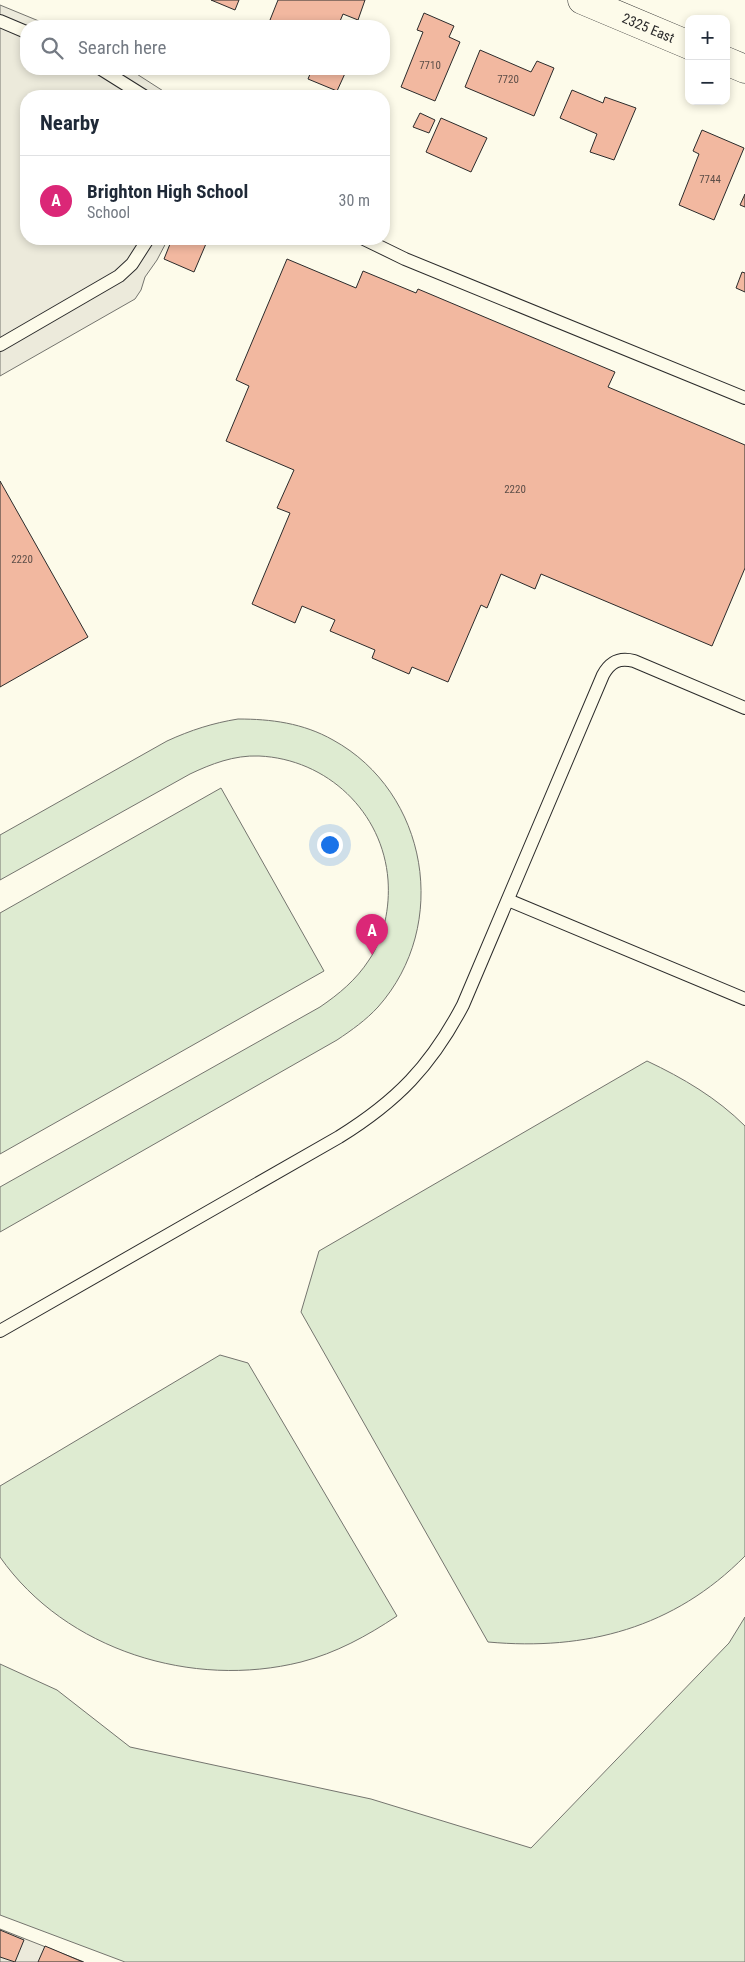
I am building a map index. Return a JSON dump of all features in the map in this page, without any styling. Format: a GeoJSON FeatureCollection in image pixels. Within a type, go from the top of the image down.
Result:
{"type":"FeatureCollection","features":[{"type":"Feature","properties":{"kind":"street","name":"2325 East"},"geometry":{"type":"LineString","coordinates":[[582,0],[685,43]]}},
{"type":"Feature","properties":{"kind":"street"},"geometry":{"type":"LineString","coordinates":[[730,63],[745,69]]}},
{"type":"Feature","properties":{"kind":"lane"},"geometry":{"type":"LineString","coordinates":[[0,21],[20,29]]}},
{"type":"Feature","properties":{"kind":"lane"},"geometry":{"type":"LineString","coordinates":[[111,75],[134,90]]}},
{"type":"Feature","properties":{"kind":"lane"},"geometry":{"type":"LineString","coordinates":[[0,345],[119,276],[132,264],[144,245]]}},
{"type":"Feature","properties":{"kind":"lane"},"geometry":{"type":"LineString","coordinates":[[376,245],[405,259],[745,398]]}},
{"type":"Feature","properties":{"kind":"lane"},"geometry":{"type":"LineString","coordinates":[[0,1331],[340,1137],[386,1105],[429,1061],[463,1005],[603,675],[611,664],[626,659],[634,661],[745,708]]}},
{"type":"Feature","properties":{"kind":"lane"},"geometry":{"type":"LineString","coordinates":[[508,900],[745,999]]}},
{"type":"Feature","properties":{"kind":"green space"},"geometry":{"type":"Polygon","coordinates":[[[238,719],[287,723],[322,734],[365,763],[390,792],[408,826],[418,862],[421,900],[415,938],[401,974],[378,1007],[359,1025],[337,1040],[0,1232],[0,1187],[320,1007],[359,974],[379,942],[387,911],[388,880],[384,855],[375,832],[363,812],[347,794],[328,779],[307,767],[284,759],[250,756],[223,761],[206,767],[190,774],[0,880],[0,835],[167,741],[202,727],[238,719]]]}},
{"type":"Feature","properties":{"kind":"green space"},"geometry":{"type":"Polygon","coordinates":[[[221,788],[324,971],[0,1154],[0,913],[221,788]]]}},
{"type":"Feature","properties":{"kind":"green space"},"geometry":{"type":"Polygon","coordinates":[[[647,1061],[699,1089],[723,1106],[745,1126],[745,1556],[718,1581],[689,1601],[658,1617],[627,1629],[594,1638],[560,1642],[524,1644],[488,1642],[301,1312],[319,1251],[647,1061]]]}},
{"type":"Feature","properties":{"kind":"green space"},"geometry":{"type":"Polygon","coordinates":[[[220,1355],[248,1363],[397,1616],[351,1643],[327,1654],[301,1662],[260,1669],[218,1670],[176,1665],[135,1655],[96,1639],[60,1617],[27,1590],[0,1557],[0,1486],[220,1355]]]}},
{"type":"Feature","properties":{"kind":"green space"},"geometry":{"type":"Polygon","coordinates":[[[745,1617],[745,1962],[125,1962],[0,1915],[0,1664],[57,1690],[130,1747],[371,1799],[531,1848],[729,1643],[745,1617]]]}},
{"type":"Feature","properties":{"kind":"shaded area"},"geometry":{"type":"Polygon","coordinates":[[[0,5],[36,20],[20,20],[20,75],[138,75],[162,90],[20,90],[20,245],[165,245],[145,277],[141,290],[135,299],[0,376],[0,5]]]}},
{"type":"Feature","properties":{"kind":"shaded area"},"geometry":{"type":"Polygon","coordinates":[[[0,1929],[84,1962],[0,1962],[0,1929]]]}},
{"type":"Feature","properties":{"kind":"building"},"geometry":{"type":"Polygon","coordinates":[[[211,0],[239,0],[235,10],[211,0]]]}},
{"type":"Feature","properties":{"kind":"building"},"geometry":{"type":"Polygon","coordinates":[[[278,0],[365,0],[358,20],[343,14],[340,20],[270,20],[278,0]]]}},
{"type":"Feature","properties":{"kind":"building"},"geometry":{"type":"Polygon","coordinates":[[[424,13],[454,26],[449,37],[460,42],[435,101],[401,87],[423,32],[417,30],[424,13]]]}},
{"type":"Feature","properties":{"kind":"building"},"geometry":{"type":"Polygon","coordinates":[[[480,50],[531,72],[537,61],[554,68],[534,116],[465,87],[480,50]]]}},
{"type":"Feature","properties":{"kind":"building"},"geometry":{"type":"Polygon","coordinates":[[[310,75],[344,75],[337,90],[308,79],[310,75]]]}},
{"type":"Feature","properties":{"kind":"building"},"geometry":{"type":"Polygon","coordinates":[[[572,90],[603,103],[605,97],[636,108],[614,160],[590,152],[597,134],[560,118],[572,90]]]}},
{"type":"Feature","properties":{"kind":"building"},"geometry":{"type":"Polygon","coordinates":[[[420,113],[435,120],[429,133],[413,127],[420,113]]]}},
{"type":"Feature","properties":{"kind":"building"},"geometry":{"type":"Polygon","coordinates":[[[441,118],[487,138],[471,172],[426,152],[441,118]]]}},
{"type":"Feature","properties":{"kind":"building"},"geometry":{"type":"Polygon","coordinates":[[[702,130],[744,148],[714,220],[679,205],[699,154],[693,151],[702,130]]]}},
{"type":"Feature","properties":{"kind":"building"},"geometry":{"type":"Polygon","coordinates":[[[745,194],[745,207],[740,205],[745,194]]]}},
{"type":"Feature","properties":{"kind":"building"},"geometry":{"type":"Polygon","coordinates":[[[170,245],[205,245],[194,272],[164,259],[170,245]]]}},
{"type":"Feature","properties":{"kind":"building"},"geometry":{"type":"Polygon","coordinates":[[[287,259],[356,288],[363,271],[416,293],[418,289],[615,372],[608,387],[745,445],[745,568],[712,646],[541,574],[535,589],[501,574],[487,608],[481,605],[448,682],[412,667],[409,674],[372,658],[375,650],[330,631],[335,620],[302,606],[295,623],[252,604],[290,513],[277,508],[294,470],[226,441],[249,386],[236,380],[287,259]]]}},
{"type":"Feature","properties":{"kind":"building"},"geometry":{"type":"Polygon","coordinates":[[[742,272],[745,273],[745,292],[736,288],[742,272]]]}},
{"type":"Feature","properties":{"kind":"building"},"geometry":{"type":"Polygon","coordinates":[[[0,481],[88,637],[0,687],[0,481]]]}},
{"type":"Feature","properties":{"kind":"building"},"geometry":{"type":"Polygon","coordinates":[[[0,1930],[24,1940],[15,1962],[0,1957],[0,1930]]]}},
{"type":"Feature","properties":{"kind":"building"},"geometry":{"type":"Polygon","coordinates":[[[45,1946],[83,1962],[38,1962],[45,1946]]]}},
{"type":"Feature","properties":{"kind":"place","name":"Brighton High School"},"geometry":{"type":"Point","coordinates":[372,955]}}]}
